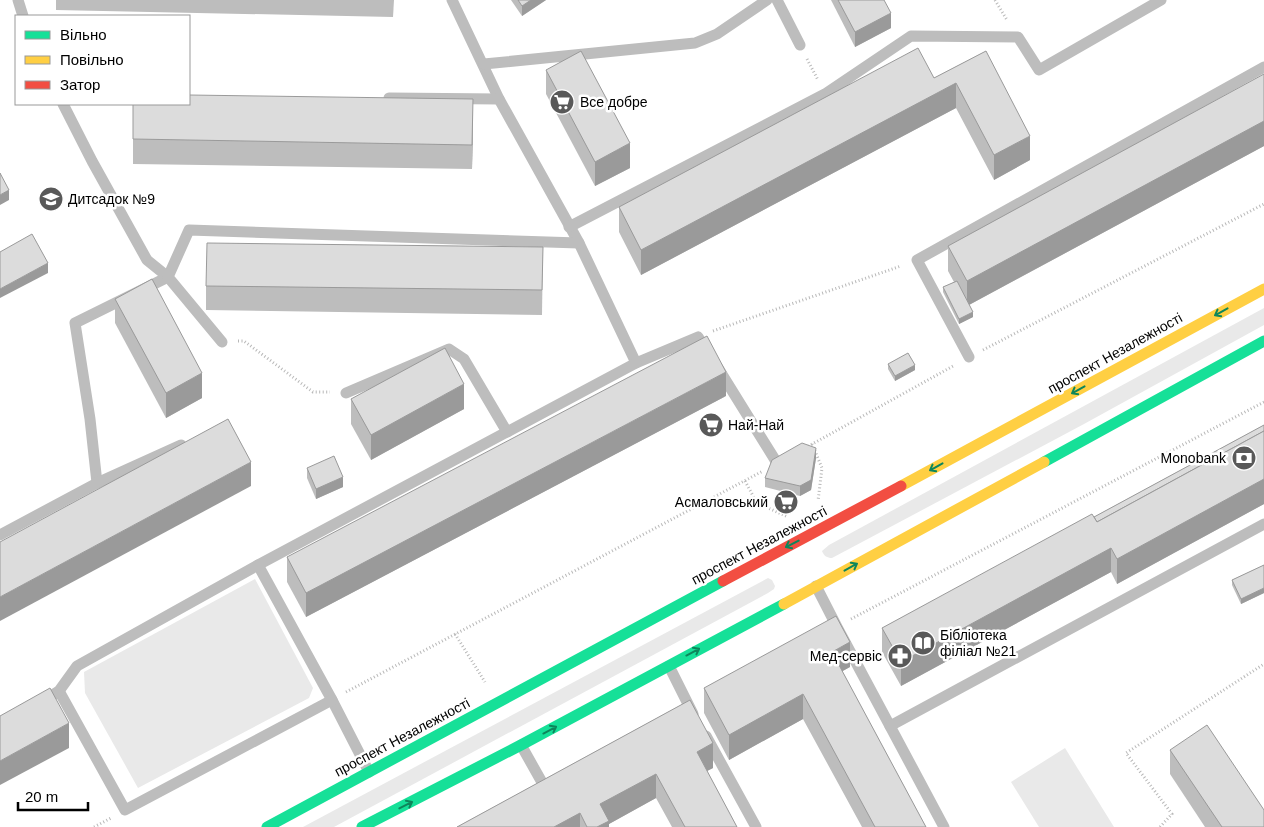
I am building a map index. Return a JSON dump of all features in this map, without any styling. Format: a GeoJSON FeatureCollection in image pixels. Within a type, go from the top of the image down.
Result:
{"type":"FeatureCollection","features":[{"type":"Feature","properties":{"kind":"main road","name":"проспект Незалежності"},"geometry":{"type":"LineString","coordinates":[[267,827],[765,558],[853,513],[1264,289]]}},
{"type":"Feature","properties":{"kind":"main road"},"geometry":{"type":"LineString","coordinates":[[362,827],[378,823],[1264,341]]}},
{"type":"Feature","properties":{"kind":"lane"},"geometry":{"type":"LineString","coordinates":[[18,0],[23,15]]}},
{"type":"Feature","properties":{"kind":"lane"},"geometry":{"type":"LineString","coordinates":[[452,0],[499,99],[578,243],[636,363]]}},
{"type":"Feature","properties":{"kind":"lane"},"geometry":{"type":"LineString","coordinates":[[484,64],[695,43],[717,34],[767,0]]}},
{"type":"Feature","properties":{"kind":"lane"},"geometry":{"type":"LineString","coordinates":[[777,0],[800,45]]}},
{"type":"Feature","properties":{"kind":"lane"},"geometry":{"type":"LineString","coordinates":[[569,227],[825,94],[910,36],[1018,37],[1039,70],[1161,0]]}},
{"type":"Feature","properties":{"kind":"lane"},"geometry":{"type":"LineString","coordinates":[[969,357],[917,260],[1264,67]]}},
{"type":"Feature","properties":{"kind":"lane"},"geometry":{"type":"LineString","coordinates":[[373,98],[499,99]]}},
{"type":"Feature","properties":{"kind":"lane"},"geometry":{"type":"LineString","coordinates":[[64,105],[92,161],[147,260],[168,277],[222,342]]}},
{"type":"Feature","properties":{"kind":"lane"},"geometry":{"type":"LineString","coordinates":[[98,483],[76,323],[168,277],[189,230],[578,243]]}},
{"type":"Feature","properties":{"kind":"lane"},"geometry":{"type":"LineString","coordinates":[[34,706],[59,692],[77,666],[258,565],[636,363],[698,337],[777,463]]}},
{"type":"Feature","properties":{"kind":"lane"},"geometry":{"type":"LineString","coordinates":[[346,393],[449,350],[464,359],[507,432]]}},
{"type":"Feature","properties":{"kind":"lane"},"geometry":{"type":"LineString","coordinates":[[0,535],[98,483],[192,440]]}},
{"type":"Feature","properties":{"kind":"lane"},"geometry":{"type":"LineString","coordinates":[[890,726],[1264,524]]}},
{"type":"Feature","properties":{"kind":"lane"},"geometry":{"type":"LineString","coordinates":[[258,565],[369,772]]}},
{"type":"Feature","properties":{"kind":"lane"},"geometry":{"type":"LineString","coordinates":[[816,586],[836,627],[944,827]]}},
{"type":"Feature","properties":{"kind":"lane"},"geometry":{"type":"LineString","coordinates":[[668,665],[756,827]]}},
{"type":"Feature","properties":{"kind":"lane"},"geometry":{"type":"LineString","coordinates":[[59,692],[125,810],[332,700]]}},
{"type":"Feature","properties":{"kind":"lane"},"geometry":{"type":"LineString","coordinates":[[521,745],[551,799]]}},
{"type":"Feature","properties":{"kind":"path"},"geometry":{"type":"LineString","coordinates":[[800,45],[825,94]]}},
{"type":"Feature","properties":{"kind":"path"},"geometry":{"type":"LineString","coordinates":[[803,449],[969,357],[1264,204]]}},
{"type":"Feature","properties":{"kind":"path"},"geometry":{"type":"LineString","coordinates":[[698,337],[917,260]]}},
{"type":"Feature","properties":{"kind":"path"},"geometry":{"type":"LineString","coordinates":[[222,342],[244,341],[313,392],[346,393]]}},
{"type":"Feature","properties":{"kind":"path"},"geometry":{"type":"LineString","coordinates":[[836,627],[1264,402]]}},
{"type":"Feature","properties":{"kind":"path"},"geometry":{"type":"LineString","coordinates":[[812,444],[822,468],[817,504]]}},
{"type":"Feature","properties":{"kind":"path"},"geometry":{"type":"LineString","coordinates":[[332,700],[777,463]]}},
{"type":"Feature","properties":{"kind":"path"},"geometry":{"type":"LineString","coordinates":[[744,481],[757,503],[792,519]]}},
{"type":"Feature","properties":{"kind":"path"},"geometry":{"type":"LineString","coordinates":[[1160,827],[1172,814],[1126,753],[1264,664]]}},
{"type":"Feature","properties":{"kind":"shaded area"},"geometry":{"type":"Polygon","coordinates":[[[1264,308],[1264,325],[1084,424],[832,558],[823,553],[822,551],[829,545],[1264,308]]]}},
{"type":"Feature","properties":{"kind":"shaded area"},"geometry":{"type":"Polygon","coordinates":[[[768,578],[772,580],[775,586],[768,593],[334,827],[303,827],[768,578]]]}},
{"type":"Feature","properties":{"kind":"shaded area"},"geometry":{"type":"Polygon","coordinates":[[[255,579],[313,688],[309,698],[138,788],[85,693],[84,672],[255,579]]]}},
{"type":"Feature","properties":{"kind":"shaded area"},"geometry":{"type":"Polygon","coordinates":[[[1065,748],[1114,827],[1039,827],[1011,782],[1065,748]]]}},
{"type":"Feature","properties":{"kind":"building"},"geometry":{"type":"Polygon","coordinates":[[[518,0],[531,0],[522,6],[518,0]]]}},
{"type":"Feature","properties":{"kind":"building"},"geometry":{"type":"Polygon","coordinates":[[[838,0],[884,0],[891,13],[855,32],[838,0]]]}},
{"type":"Feature","properties":{"kind":"building"},"geometry":{"type":"Polygon","coordinates":[[[918,48],[934,78],[986,51],[1030,136],[994,155],[956,83],[641,250],[619,207],[918,48]]]}},
{"type":"Feature","properties":{"kind":"building"},"geometry":{"type":"Polygon","coordinates":[[[581,51],[630,143],[595,162],[546,70],[581,51]]]}},
{"type":"Feature","properties":{"kind":"building"},"geometry":{"type":"Polygon","coordinates":[[[1264,74],[1264,121],[967,281],[948,246],[1264,74]]]}},
{"type":"Feature","properties":{"kind":"building"},"geometry":{"type":"Polygon","coordinates":[[[190,95],[473,99],[472,145],[133,139],[133,105],[190,105],[190,95]]]}},
{"type":"Feature","properties":{"kind":"building"},"geometry":{"type":"Polygon","coordinates":[[[0,173],[9,190],[0,195],[0,173]]]}},
{"type":"Feature","properties":{"kind":"building"},"geometry":{"type":"Polygon","coordinates":[[[32,234],[48,263],[0,289],[0,252],[32,234]]]}},
{"type":"Feature","properties":{"kind":"building"},"geometry":{"type":"Polygon","coordinates":[[[207,243],[543,247],[542,290],[206,286],[207,243]]]}},
{"type":"Feature","properties":{"kind":"building"},"geometry":{"type":"Polygon","coordinates":[[[152,279],[202,373],[166,393],[115,299],[152,279]]]}},
{"type":"Feature","properties":{"kind":"building"},"geometry":{"type":"Polygon","coordinates":[[[957,281],[973,312],[959,319],[943,287],[957,281]]]}},
{"type":"Feature","properties":{"kind":"building"},"geometry":{"type":"Polygon","coordinates":[[[707,336],[726,372],[306,593],[287,557],[707,336]]]}},
{"type":"Feature","properties":{"kind":"building"},"geometry":{"type":"Polygon","coordinates":[[[445,348],[464,384],[371,435],[351,399],[445,348]]]}},
{"type":"Feature","properties":{"kind":"building"},"geometry":{"type":"Polygon","coordinates":[[[908,353],[915,365],[895,376],[888,364],[908,353]]]}},
{"type":"Feature","properties":{"kind":"building"},"geometry":{"type":"Polygon","coordinates":[[[228,419],[251,462],[0,597],[0,542],[228,419]]]}},
{"type":"Feature","properties":{"kind":"building"},"geometry":{"type":"Polygon","coordinates":[[[1264,425],[1264,431],[1097,522],[1094,517],[1264,425]]]}},
{"type":"Feature","properties":{"kind":"building"},"geometry":{"type":"Polygon","coordinates":[[[1264,431],[1264,479],[1117,559],[1111,548],[901,662],[882,628],[1092,514],[1097,522],[1264,431]]]}},
{"type":"Feature","properties":{"kind":"building"},"geometry":{"type":"Polygon","coordinates":[[[802,443],[816,448],[811,480],[800,486],[765,478],[772,460],[802,443]]]}},
{"type":"Feature","properties":{"kind":"building"},"geometry":{"type":"Polygon","coordinates":[[[334,456],[343,477],[316,489],[307,468],[334,456]]]}},
{"type":"Feature","properties":{"kind":"building"},"geometry":{"type":"Polygon","coordinates":[[[1264,565],[1264,588],[1241,599],[1232,580],[1264,565]]]}},
{"type":"Feature","properties":{"kind":"building"},"geometry":{"type":"Polygon","coordinates":[[[836,616],[850,642],[832,652],[926,827],[875,827],[803,694],[729,735],[704,688],[836,616]]]}},
{"type":"Feature","properties":{"kind":"building"},"geometry":{"type":"Polygon","coordinates":[[[50,688],[69,723],[0,761],[0,716],[50,688]]]}},
{"type":"Feature","properties":{"kind":"building"},"geometry":{"type":"Polygon","coordinates":[[[690,700],[713,743],[697,752],[737,827],[685,827],[656,774],[600,804],[609,821],[597,827],[587,827],[580,813],[554,827],[457,827],[690,700]]]}},
{"type":"Feature","properties":{"kind":"building"},"geometry":{"type":"Polygon","coordinates":[[[1207,725],[1264,810],[1264,827],[1222,827],[1170,750],[1207,725]]]}},
{"type":"Feature","properties":{"kind":"traffic: fast"},"geometry":{"type":"LineString","coordinates":[[1044,462],[1264,341]]}},
{"type":"Feature","properties":{"kind":"traffic: fast"},"geometry":{"type":"LineString","coordinates":[[267,827],[723,581]]}},
{"type":"Feature","properties":{"kind":"traffic: fast"},"geometry":{"type":"LineString","coordinates":[[362,827],[521,745],[784,604]]}},
{"type":"Feature","properties":{"kind":"traffic: slow"},"geometry":{"type":"LineString","coordinates":[[901,486],[1264,289]]}},
{"type":"Feature","properties":{"kind":"traffic: slow"},"geometry":{"type":"LineString","coordinates":[[784,604],[1044,462]]}},
{"type":"Feature","properties":{"kind":"traffic: jam"},"geometry":{"type":"LineString","coordinates":[[723,581],[901,486]]}},
{"type":"Feature","properties":{"kind":"place","name":"Все добре"},"geometry":{"type":"Point","coordinates":[562,102]}},
{"type":"Feature","properties":{"kind":"place","name":"Дитсадок №9"},"geometry":{"type":"Point","coordinates":[51,199]}},
{"type":"Feature","properties":{"kind":"place","name":"Най-Най"},"geometry":{"type":"Point","coordinates":[711,425]}},
{"type":"Feature","properties":{"kind":"place","name":"Monobank"},"geometry":{"type":"Point","coordinates":[1244,458]}},
{"type":"Feature","properties":{"kind":"place","name":"Асмаловський"},"geometry":{"type":"Point","coordinates":[786,502]}},
{"type":"Feature","properties":{"kind":"place","name":"Бібліотека філіал №21"},"geometry":{"type":"Point","coordinates":[923,643]}},
{"type":"Feature","properties":{"kind":"place","name":"Мед-сервіс"},"geometry":{"type":"Point","coordinates":[900,656]}}]}
